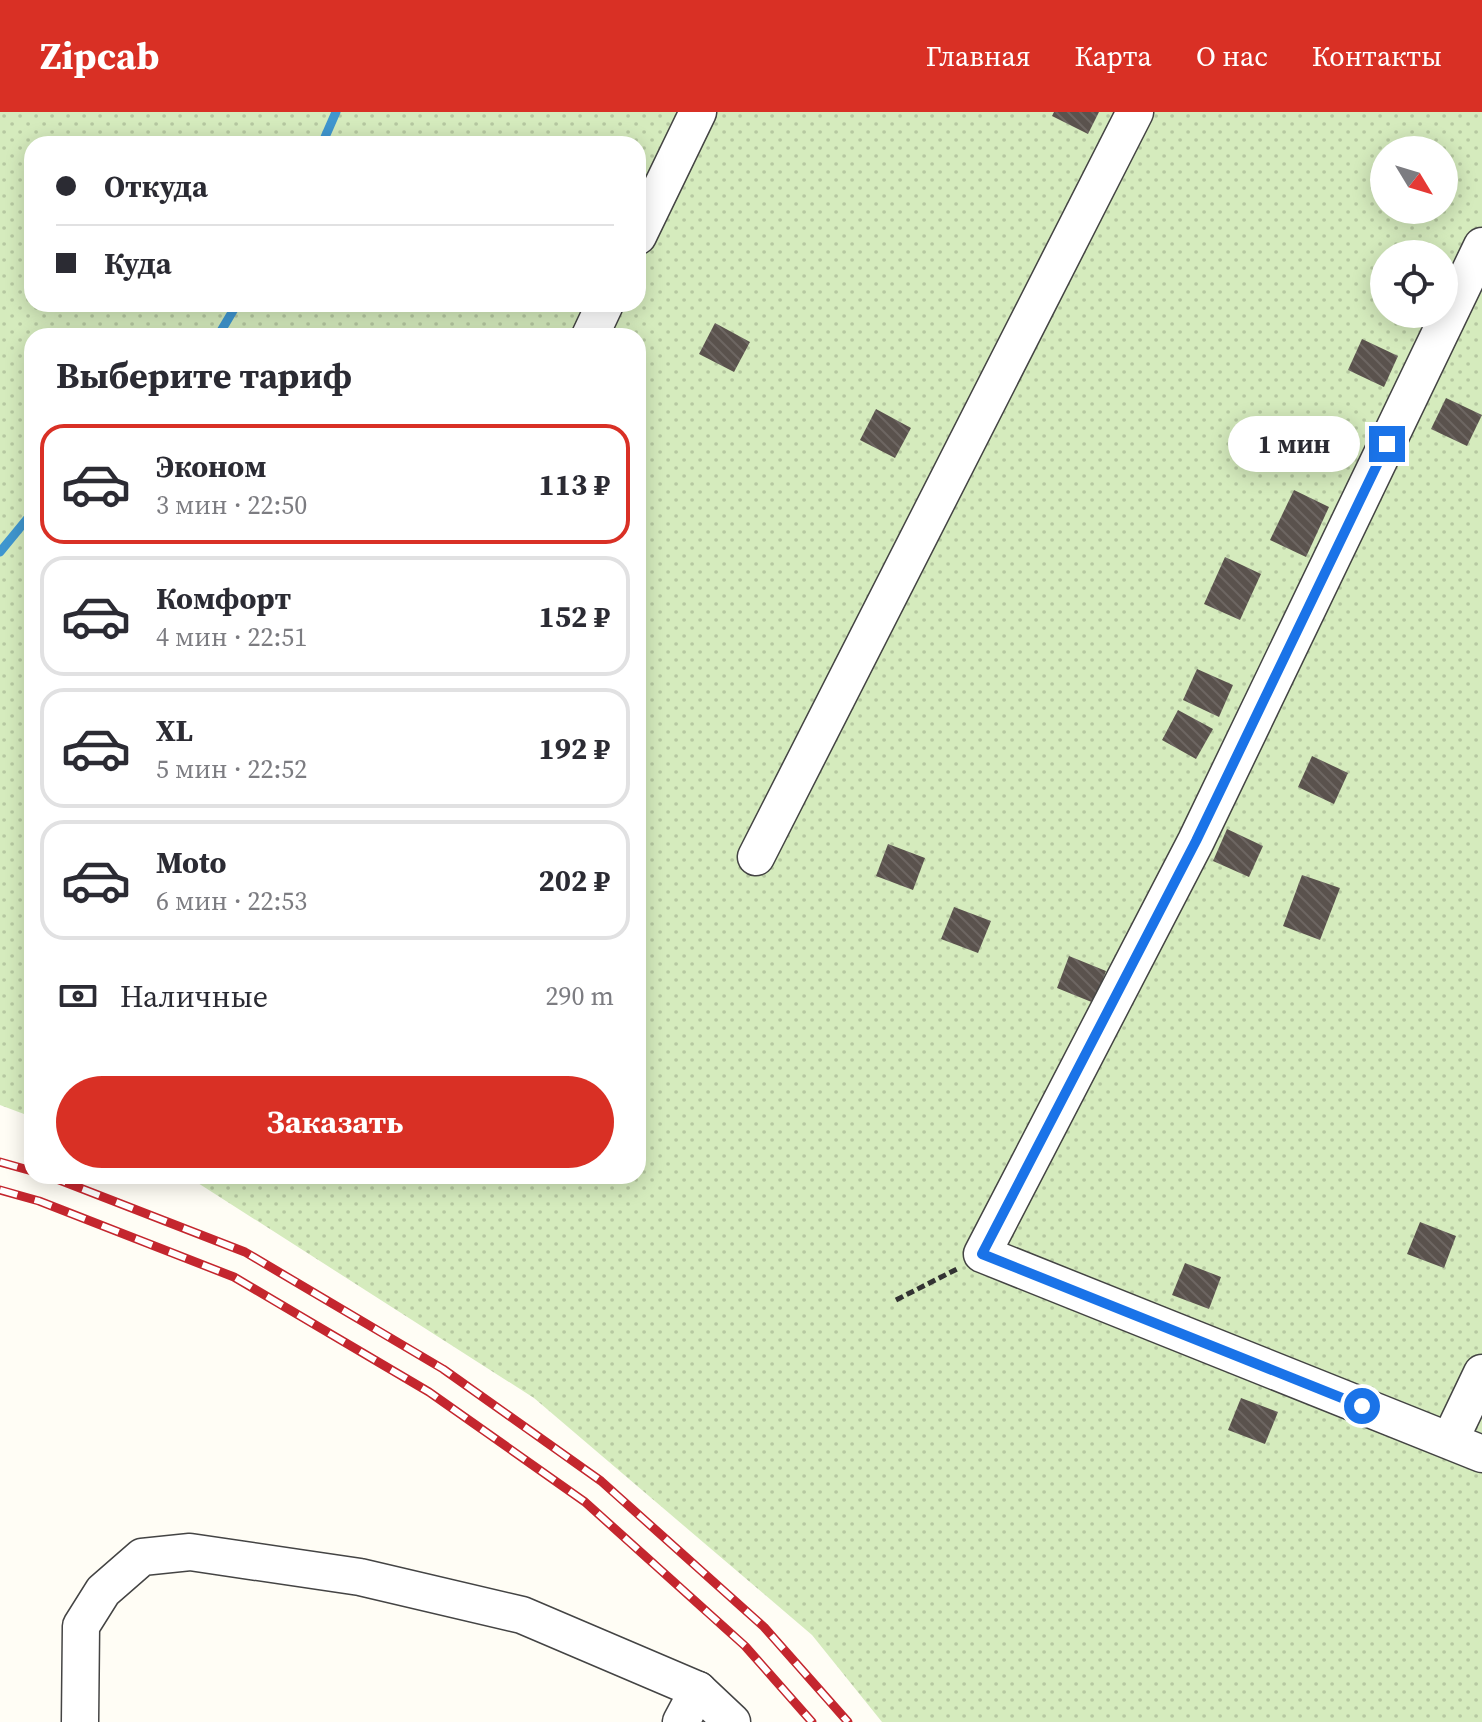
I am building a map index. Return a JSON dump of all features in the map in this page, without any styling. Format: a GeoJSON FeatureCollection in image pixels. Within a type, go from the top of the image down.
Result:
{"type":"FeatureCollection","features":[{"type":"Feature","properties":{"kind":"street"},"geometry":{"type":"LineString","coordinates":[[646,219],[698,112]]}},
{"type":"Feature","properties":{"kind":"street"},"geometry":{"type":"LineString","coordinates":[[756,857],[1135,112]]}},
{"type":"Feature","properties":{"kind":"street"},"geometry":{"type":"LineString","coordinates":[[1482,246],[1196,841],[982,1254],[1466,1447],[1482,1373]]}},
{"type":"Feature","properties":{"kind":"street"},"geometry":{"type":"LineString","coordinates":[[80,1722],[81,1626],[103,1591],[142,1557],[190,1552],[360,1577],[522,1615],[698,1690],[732,1722]]}},
{"type":"Feature","properties":{"kind":"street"},"geometry":{"type":"LineString","coordinates":[[681,1722],[698,1690]]}},
{"type":"Feature","properties":{"kind":"path"},"geometry":{"type":"LineString","coordinates":[[896,1300],[982,1254]]}},
{"type":"Feature","properties":{"kind":"green space"},"geometry":{"type":"Polygon","coordinates":[[[0,112],[1482,112],[1482,1722],[882,1722],[812,1635],[534,1398],[200,1184],[646,1184],[646,328],[24,328],[24,1114],[0,1105],[0,112]]]}},
{"type":"Feature","properties":{"kind":"building"},"geometry":{"type":"Polygon","coordinates":[[[1054,112],[1099,112],[1088,134],[1052,116],[1054,112]]]}},
{"type":"Feature","properties":{"kind":"building"},"geometry":{"type":"Polygon","coordinates":[[[715,323],[750,342],[734,372],[699,354],[715,323]]]}},
{"type":"Feature","properties":{"kind":"building"},"geometry":{"type":"Polygon","coordinates":[[[1362,339],[1398,356],[1384,387],[1348,370],[1362,339]]]}},
{"type":"Feature","properties":{"kind":"building"},"geometry":{"type":"Polygon","coordinates":[[[1446,398],[1482,415],[1467,446],[1431,429],[1446,398]]]}},
{"type":"Feature","properties":{"kind":"building"},"geometry":{"type":"Polygon","coordinates":[[[876,409],[911,428],[895,458],[860,440],[876,409]]]}},
{"type":"Feature","properties":{"kind":"building"},"geometry":{"type":"Polygon","coordinates":[[[1294,490],[1329,507],[1306,557],[1270,540],[1294,490]]]}},
{"type":"Feature","properties":{"kind":"building"},"geometry":{"type":"Polygon","coordinates":[[[1225,557],[1261,574],[1240,620],[1204,604],[1225,557]]]}},
{"type":"Feature","properties":{"kind":"building"},"geometry":{"type":"Polygon","coordinates":[[[1197,669],[1233,685],[1219,717],[1183,700],[1197,669]]]}},
{"type":"Feature","properties":{"kind":"building"},"geometry":{"type":"Polygon","coordinates":[[[1178,710],[1213,729],[1196,759],[1162,740],[1178,710]]]}},
{"type":"Feature","properties":{"kind":"building"},"geometry":{"type":"Polygon","coordinates":[[[1312,756],[1348,773],[1334,804],[1298,787],[1312,756]]]}},
{"type":"Feature","properties":{"kind":"building"},"geometry":{"type":"Polygon","coordinates":[[[1227,829],[1263,846],[1249,877],[1213,861],[1227,829]]]}},
{"type":"Feature","properties":{"kind":"building"},"geometry":{"type":"Polygon","coordinates":[[[888,844],[925,858],[913,890],[876,876],[888,844]]]}},
{"type":"Feature","properties":{"kind":"building"},"geometry":{"type":"Polygon","coordinates":[[[1302,875],[1340,888],[1320,940],[1283,926],[1302,875]]]}},
{"type":"Feature","properties":{"kind":"building"},"geometry":{"type":"Polygon","coordinates":[[[954,907],[991,921],[978,953],[941,939],[954,907]]]}},
{"type":"Feature","properties":{"kind":"building"},"geometry":{"type":"Polygon","coordinates":[[[1069,956],[1106,971],[1094,1003],[1057,988],[1069,956]]]}},
{"type":"Feature","properties":{"kind":"building"},"geometry":{"type":"Polygon","coordinates":[[[1420,1222],[1456,1236],[1444,1268],[1407,1254],[1420,1222]]]}},
{"type":"Feature","properties":{"kind":"building"},"geometry":{"type":"Polygon","coordinates":[[[1185,1263],[1221,1277],[1209,1309],[1172,1295],[1185,1263]]]}},
{"type":"Feature","properties":{"kind":"building"},"geometry":{"type":"Polygon","coordinates":[[[1241,1398],[1278,1412],[1265,1444],[1228,1430],[1241,1398]]]}},
{"type":"Feature","properties":{"kind":"waterway"},"geometry":{"type":"LineString","coordinates":[[326,136],[336,112]]}},
{"type":"Feature","properties":{"kind":"waterway"},"geometry":{"type":"LineString","coordinates":[[223,328],[232,312]]}},
{"type":"Feature","properties":{"kind":"waterway"},"geometry":{"type":"LineString","coordinates":[[0,552],[24,523]]}},
{"type":"Feature","properties":{"kind":"railway"},"geometry":{"type":"LineString","coordinates":[[0,1162],[24,1169]]}},
{"type":"Feature","properties":{"kind":"railway"},"geometry":{"type":"LineString","coordinates":[[70,1184],[245,1252],[443,1369],[601,1481],[764,1627],[848,1722]]}},
{"type":"Feature","properties":{"kind":"railway"},"geometry":{"type":"LineString","coordinates":[[0,1190],[39,1201],[234,1277],[429,1392],[585,1502],[745,1646],[812,1722]]}},
{"type":"Feature","properties":{"kind":"route"},"geometry":{"type":"LineString","coordinates":[[1362,1406],[982,1254],[1196,841],[1387,444]]}}]}
